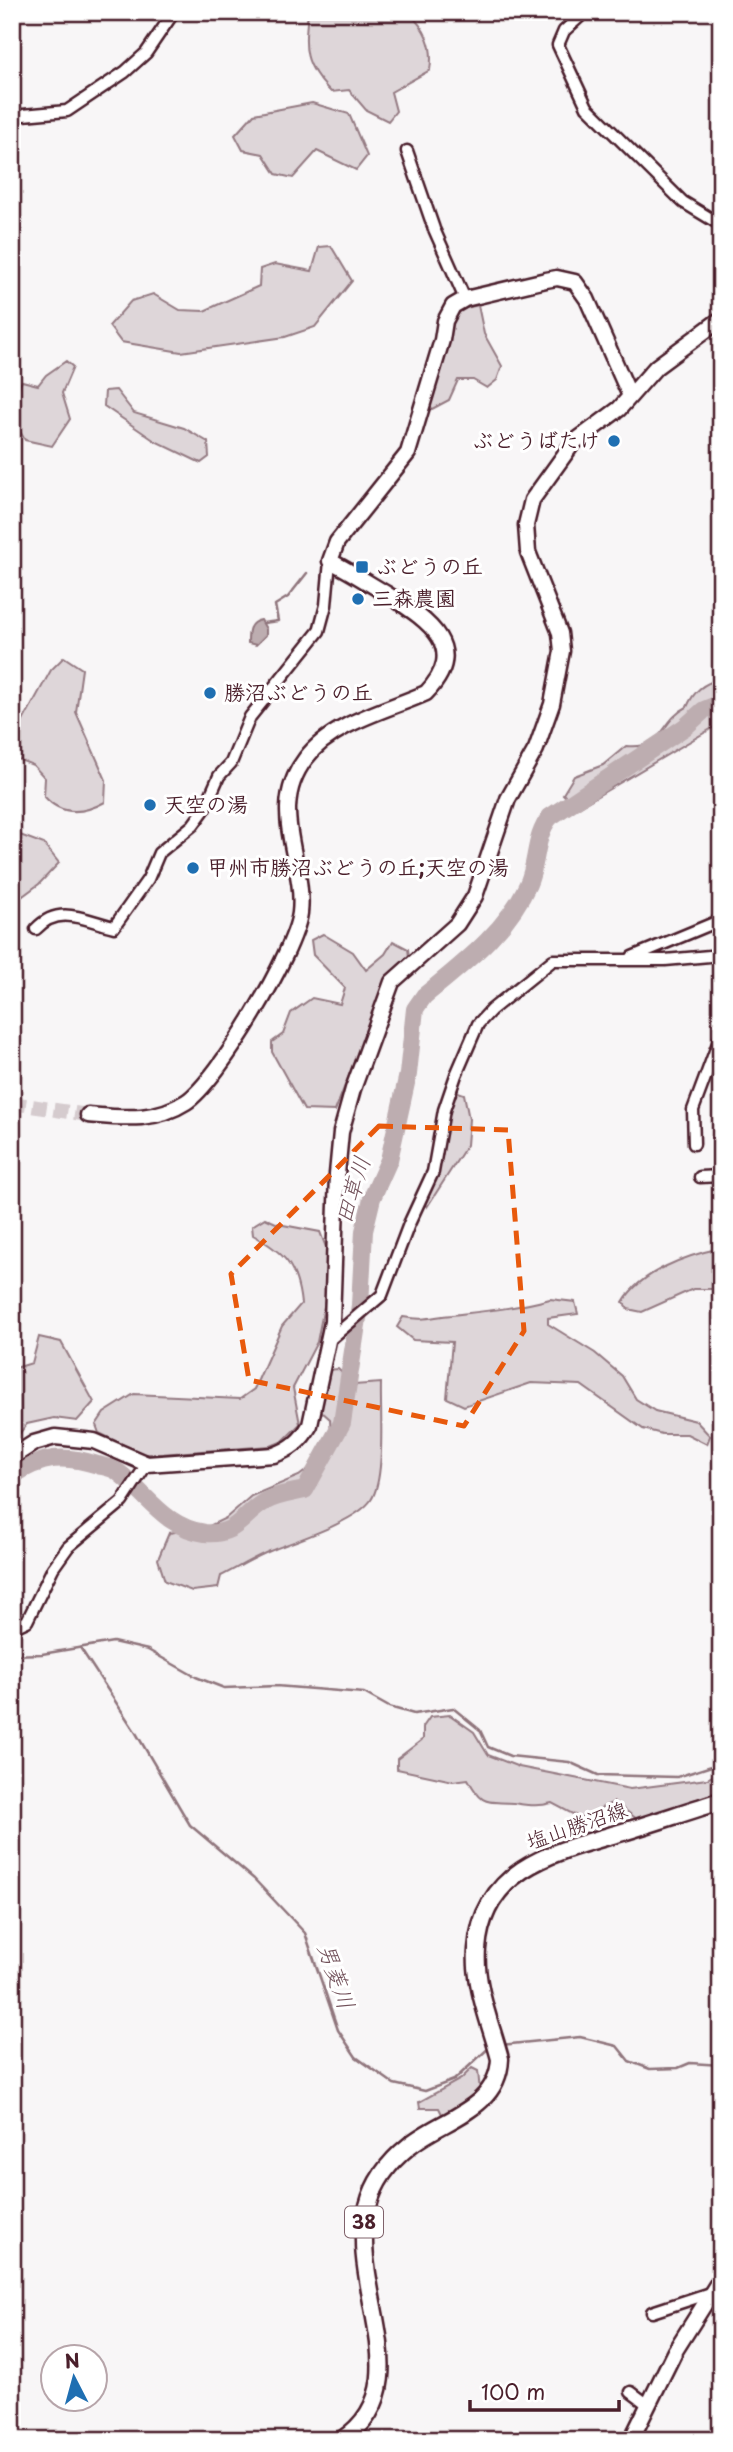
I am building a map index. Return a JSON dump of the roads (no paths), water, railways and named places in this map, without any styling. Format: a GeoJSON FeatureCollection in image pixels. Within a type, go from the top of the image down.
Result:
{"type":"FeatureCollection","features":[{"type":"Feature","properties":{"kind":"main road","name":"塩山勝沼線"},"geometry":{"type":"LineString","coordinates":[[342,2440],[372,2411],[381,2384],[363,2242],[365,2218],[372,2192],[391,2162],[409,2145],[474,2107],[487,2095],[500,2071],[496,2044],[481,1992],[477,1948],[483,1919],[507,1882],[542,1857],[721,1801]]}},
{"type":"Feature","properties":{"kind":"street"},"geometry":{"type":"LineString","coordinates":[[12,116],[67,110],[125,72],[146,53],[174,12]]}},
{"type":"Feature","properties":{"kind":"street"},"geometry":{"type":"LineString","coordinates":[[585,12],[564,32],[558,44],[587,107],[683,202],[721,225]]}},
{"type":"Feature","properties":{"kind":"street"},"geometry":{"type":"LineString","coordinates":[[407,151],[434,229],[465,299]]}},
{"type":"Feature","properties":{"kind":"street"},"geometry":{"type":"LineString","coordinates":[[36,929],[46,918],[61,914],[114,927],[148,879],[159,852],[193,825],[204,810],[219,776],[231,762],[250,717],[319,631],[326,605],[330,561],[337,542],[408,453],[442,340],[447,313],[465,299],[557,278],[575,282],[587,299],[630,396]]}},
{"type":"Feature","properties":{"kind":"street"},"geometry":{"type":"LineString","coordinates":[[12,1457],[34,1443],[55,1437],[94,1441],[147,1464],[274,1455],[297,1443],[310,1425],[334,1300],[337,1174],[341,1132],[384,1001],[403,969],[457,923],[475,895],[508,799],[536,750],[552,704],[562,651],[560,633],[528,552],[526,525],[533,500],[573,443],[601,424],[656,367],[721,319]]}},
{"type":"Feature","properties":{"kind":"street"},"geometry":{"type":"LineString","coordinates":[[88,1115],[134,1119],[152,1116],[186,1102],[213,1077],[281,964],[296,930],[300,895],[287,825],[292,789],[305,759],[328,737],[426,693],[438,681],[442,670],[443,645],[432,625],[330,561]]}},
{"type":"Feature","properties":{"kind":"street"},"geometry":{"type":"LineString","coordinates":[[628,959],[721,920]]}},
{"type":"Feature","properties":{"kind":"street"},"geometry":{"type":"LineString","coordinates":[[327,1343],[382,1295],[408,1224],[427,1189],[451,1087],[478,1024],[513,990],[553,960],[665,960],[721,955]]}},
{"type":"Feature","properties":{"kind":"street"},"geometry":{"type":"LineString","coordinates":[[694,1144],[693,1111],[717,1056],[721,1035]]}},
{"type":"Feature","properties":{"kind":"street"},"geometry":{"type":"LineString","coordinates":[[700,1177],[721,1176]]}},
{"type":"Feature","properties":{"kind":"street"},"geometry":{"type":"LineString","coordinates":[[12,1628],[27,1621],[53,1568],[68,1547],[122,1502],[147,1464]]}},
{"type":"Feature","properties":{"kind":"street"},"geometry":{"type":"LineString","coordinates":[[631,2440],[691,2321],[721,2278]]}},
{"type":"Feature","properties":{"kind":"street"},"geometry":{"type":"LineString","coordinates":[[652,2312],[710,2293]]}},
{"type":"Feature","properties":{"kind":"street"},"geometry":{"type":"LineString","coordinates":[[631,2392],[647,2404]]}},
{"type":"Feature","properties":{"kind":"waterway"},"geometry":{"type":"LineString","coordinates":[[263,623],[278,621],[275,605],[288,597],[307,573]]}},
{"type":"Feature","properties":{"kind":"waterway","name":"田草川"},"geometry":{"type":"LineString","coordinates":[[12,1476],[43,1461],[64,1458],[86,1461],[116,1471],[168,1517],[191,1530],[205,1533],[231,1528],[268,1500],[305,1490],[342,1423],[360,1305],[364,1231],[372,1198],[389,1160],[408,1074],[415,1009],[424,996],[483,946],[508,917],[528,884],[541,833],[550,817],[685,727],[704,710],[721,703]]}},
{"type":"Feature","properties":{"kind":"waterway"},"geometry":{"type":"LineString","coordinates":[[12,1655],[42,1654],[113,1642],[148,1650],[196,1677],[224,1688],[276,1686],[364,1693],[389,1707],[414,1714],[453,1708],[480,1730],[488,1747],[510,1756],[569,1762],[598,1775],[677,1777],[721,1763]]}},
{"type":"Feature","properties":{"kind":"waterway","name":"男菱川"},"geometry":{"type":"LineString","coordinates":[[81,1649],[136,1733],[190,1825],[254,1879],[305,1933],[338,2030],[356,2057],[394,2084],[425,2091],[454,2080],[491,2046]]}},
{"type":"Feature","properties":{"kind":"waterway","name":"男菱川"},"geometry":{"type":"LineString","coordinates":[[501,2045],[580,2037],[617,2046],[629,2061],[650,2069],[678,2068],[690,2063],[721,2065]]}},
{"type":"Feature","properties":{"kind":"tunnel"},"geometry":{"type":"LineString","coordinates":[[12,1103],[88,1115]]}},
{"type":"Feature","properties":{"kind":"place","name":"ぶどうばたけ"},"geometry":{"type":"Point","coordinates":[614,441]}},
{"type":"Feature","properties":{"kind":"place","name":"ぶどうの丘"},"geometry":{"type":"Point","coordinates":[362,567]}},
{"type":"Feature","properties":{"kind":"place","name":"三森農園"},"geometry":{"type":"Point","coordinates":[358,599]}},
{"type":"Feature","properties":{"kind":"place","name":"勝沼ぶどうの丘"},"geometry":{"type":"Point","coordinates":[210,693]}},
{"type":"Feature","properties":{"kind":"place","name":"天空の湯"},"geometry":{"type":"Point","coordinates":[150,805]}},
{"type":"Feature","properties":{"kind":"place","name":"甲州市勝沼ぶどうの丘;天空の湯"},"geometry":{"type":"Point","coordinates":[193,868]}}]}
